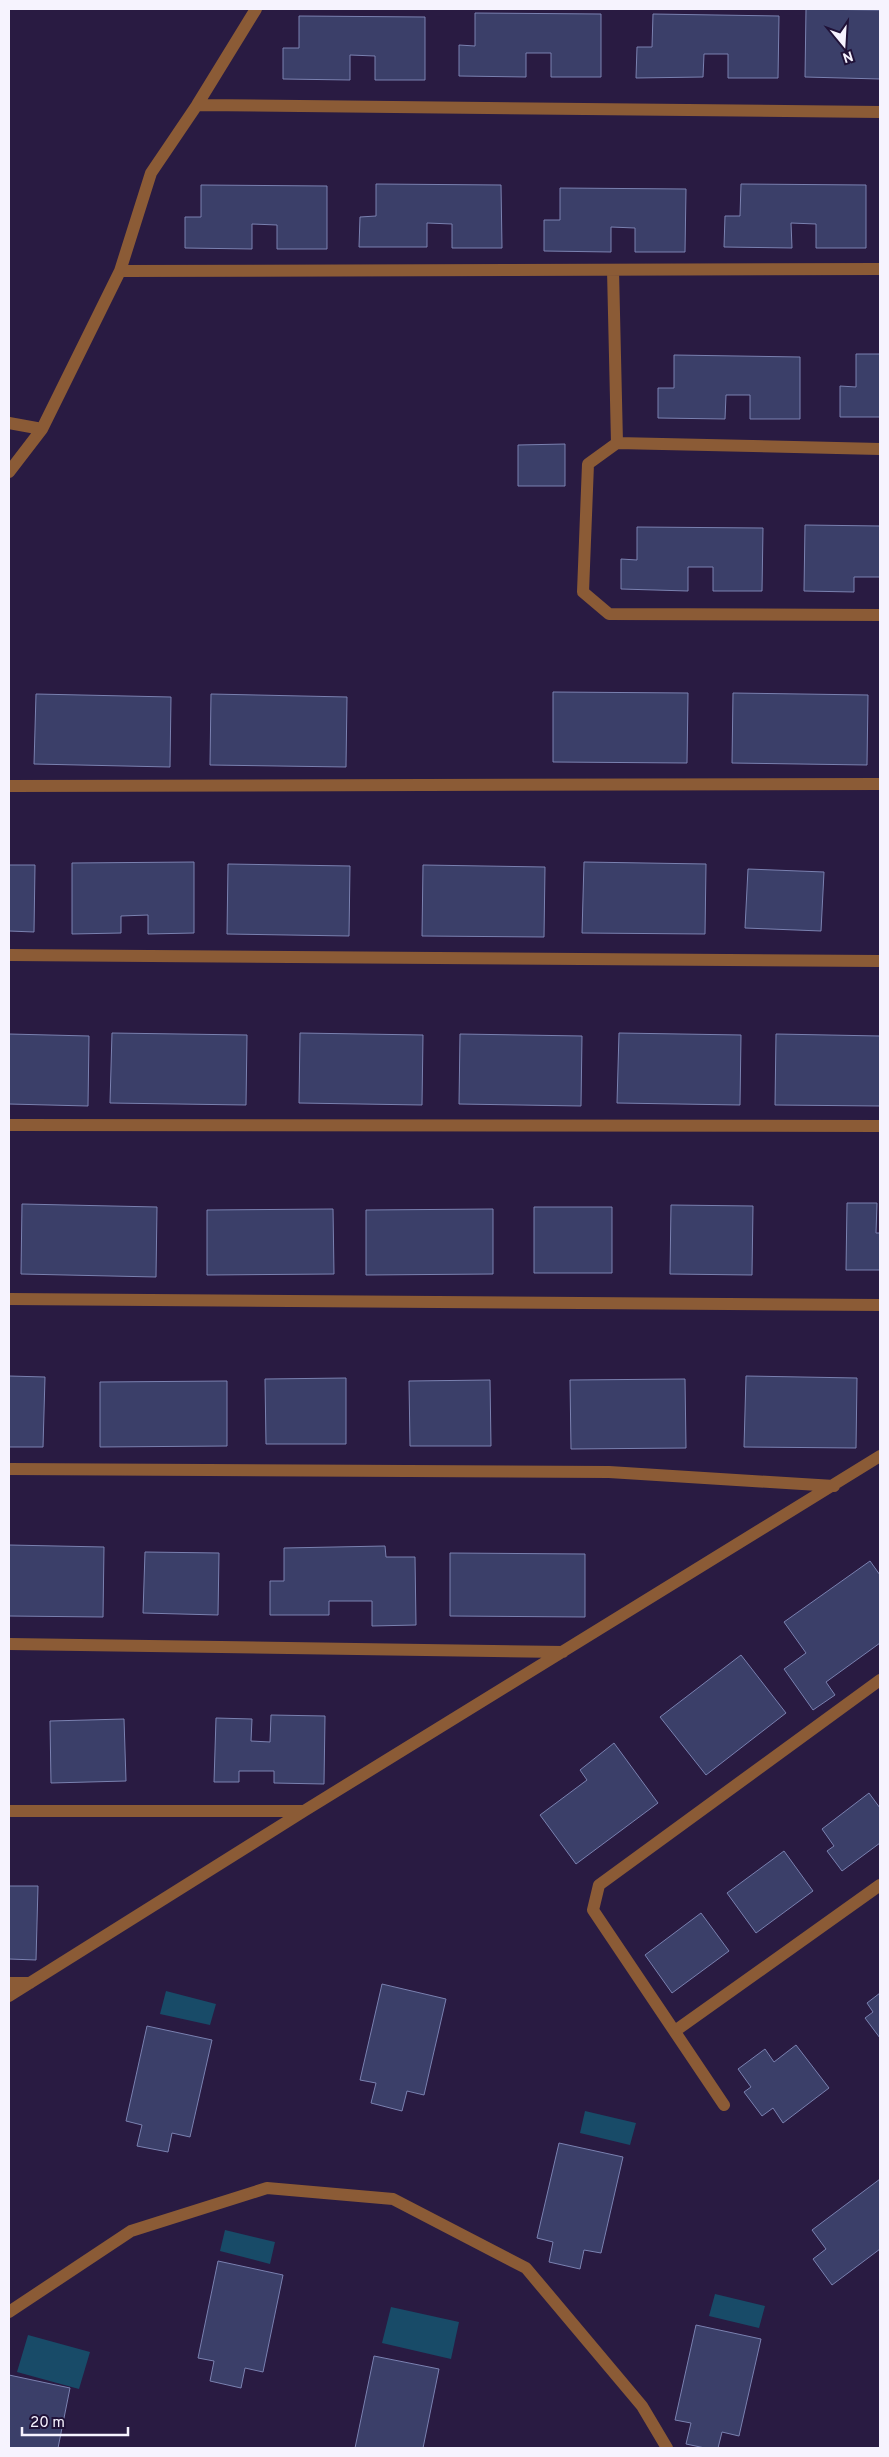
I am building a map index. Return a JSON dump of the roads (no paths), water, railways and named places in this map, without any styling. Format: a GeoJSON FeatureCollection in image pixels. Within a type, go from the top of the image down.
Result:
{"type":"FeatureCollection","features":[{"type":"Feature","properties":{"kind":"street"},"geometry":{"type":"LineString","coordinates":[[9,472],[42,430],[120,271],[151,173],[197,105],[256,9]]}},
{"type":"Feature","properties":{"kind":"street"},"geometry":{"type":"LineString","coordinates":[[197,105],[880,112]]}},
{"type":"Feature","properties":{"kind":"street"},"geometry":{"type":"LineString","coordinates":[[613,270],[617,443]]}},
{"type":"Feature","properties":{"kind":"street"},"geometry":{"type":"LineString","coordinates":[[120,271],[880,270]]}},
{"type":"Feature","properties":{"kind":"street"},"geometry":{"type":"LineString","coordinates":[[9,423],[42,430]]}},
{"type":"Feature","properties":{"kind":"street"},"geometry":{"type":"LineString","coordinates":[[880,449],[617,443],[588,464],[583,592],[609,614],[880,615]]}},
{"type":"Feature","properties":{"kind":"street"},"geometry":{"type":"LineString","coordinates":[[9,786],[880,784]]}},
{"type":"Feature","properties":{"kind":"street"},"geometry":{"type":"LineString","coordinates":[[9,955],[880,961]]}},
{"type":"Feature","properties":{"kind":"street"},"geometry":{"type":"LineString","coordinates":[[9,1125],[880,1126]]}},
{"type":"Feature","properties":{"kind":"street"},"geometry":{"type":"LineString","coordinates":[[9,1299],[880,1305]]}},
{"type":"Feature","properties":{"kind":"street"},"geometry":{"type":"LineString","coordinates":[[9,1996],[304,1811],[880,1456]]}},
{"type":"Feature","properties":{"kind":"street"},"geometry":{"type":"LineString","coordinates":[[9,1469],[609,1472],[834,1486]]}},
{"type":"Feature","properties":{"kind":"street"},"geometry":{"type":"LineString","coordinates":[[9,1644],[562,1652]]}},
{"type":"Feature","properties":{"kind":"street"},"geometry":{"type":"LineString","coordinates":[[724,2104],[593,1910],[599,1886],[880,1680]]}},
{"type":"Feature","properties":{"kind":"street"},"geometry":{"type":"LineString","coordinates":[[9,1811],[304,1811]]}},
{"type":"Feature","properties":{"kind":"street"},"geometry":{"type":"LineString","coordinates":[[674,2032],[880,1885]]}},
{"type":"Feature","properties":{"kind":"street"},"geometry":{"type":"LineString","coordinates":[[9,1983],[30,1983]]}},
{"type":"Feature","properties":{"kind":"street"},"geometry":{"type":"LineString","coordinates":[[9,2312],[131,2231],[267,2188],[393,2199],[526,2268],[642,2406],[667,2448]]}},
{"type":"Feature","properties":{"kind":"water"},"geometry":{"type":"Polygon","coordinates":[[[166,1991],[216,2004],[210,2025],[160,2014],[166,1991]]]}},
{"type":"Feature","properties":{"kind":"water"},"geometry":{"type":"Polygon","coordinates":[[[585,2111],[636,2123],[630,2145],[580,2133],[585,2111]]]}},
{"type":"Feature","properties":{"kind":"water"},"geometry":{"type":"Polygon","coordinates":[[[225,2230],[275,2242],[270,2264],[220,2251],[225,2230]]]}},
{"type":"Feature","properties":{"kind":"water"},"geometry":{"type":"Polygon","coordinates":[[[715,2294],[765,2306],[759,2328],[709,2316],[715,2294]]]}},
{"type":"Feature","properties":{"kind":"water"},"geometry":{"type":"Polygon","coordinates":[[[391,2307],[459,2322],[451,2359],[382,2343],[391,2307]]]}},
{"type":"Feature","properties":{"kind":"water"},"geometry":{"type":"Polygon","coordinates":[[[28,2335],[90,2352],[79,2389],[17,2372],[28,2335]]]}}]}
